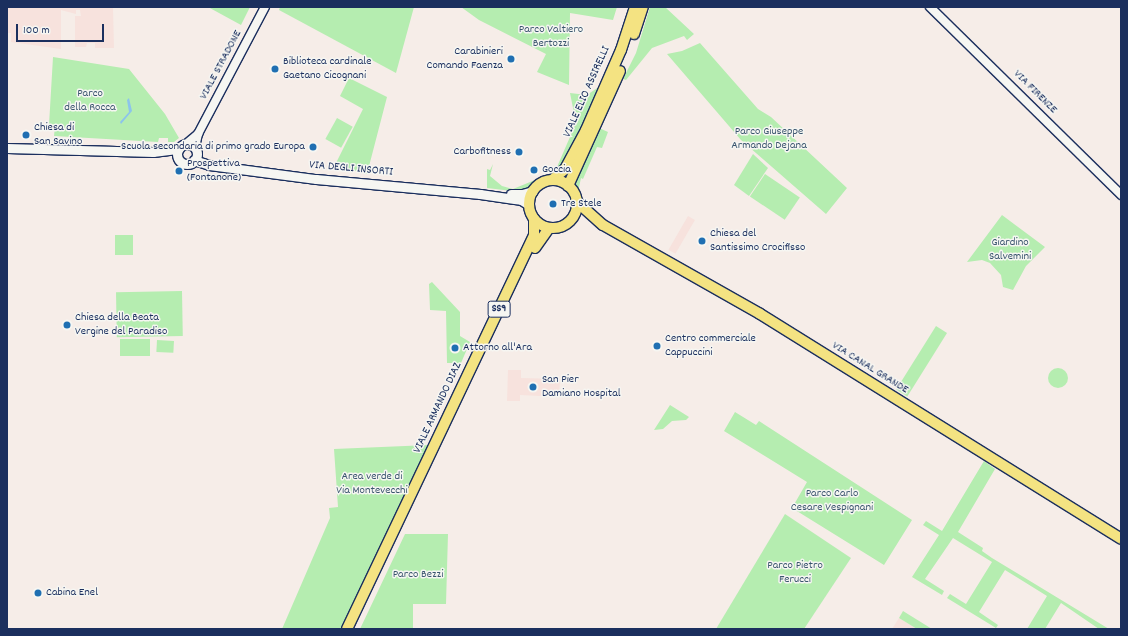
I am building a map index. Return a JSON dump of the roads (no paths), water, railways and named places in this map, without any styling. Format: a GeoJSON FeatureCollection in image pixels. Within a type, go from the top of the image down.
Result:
{"type":"FeatureCollection","features":[{"type":"Feature","properties":{"kind":"main road","name":"VIALE ELIO ASSIRELLI"},"geometry":{"type":"LineString","coordinates":[[552,180],[561,176],[586,130],[621,50],[635,7]]}},
{"type":"Feature","properties":{"kind":"main road","name":"VIALE ELIO ASSIRELLI"},"geometry":{"type":"LineString","coordinates":[[568,186],[610,95],[643,7]]}},
{"type":"Feature","properties":{"kind":"main road"},"geometry":{"type":"LineString","coordinates":[[7,148],[188,152]]}},
{"type":"Feature","properties":{"kind":"main road","name":"VIA DEGLI INSORTI"},"geometry":{"type":"LineString","coordinates":[[188,152],[209,165],[316,179],[492,196],[521,200],[529,205]]}},
{"type":"Feature","properties":{"kind":"main road"},"geometry":{"type":"LineString","coordinates":[[529,205],[533,190],[538,185],[552,180],[568,186],[576,201],[573,218],[564,225],[549,228],[534,219]]}},
{"type":"Feature","properties":{"kind":"main road","name":"VIA DEGLI INSORTI"},"geometry":{"type":"LineString","coordinates":[[492,196],[522,194],[533,190]]}},
{"type":"Feature","properties":{"kind":"main road","name":"VIA CANAL GRANDE"},"geometry":{"type":"LineString","coordinates":[[576,201],[603,225]]}},
{"type":"Feature","properties":{"kind":"main road","name":"SS9"},"geometry":{"type":"LineString","coordinates":[[529,205],[534,219]]}},
{"type":"Feature","properties":{"kind":"main road","name":"VIA CANAL GRANDE"},"geometry":{"type":"LineString","coordinates":[[573,218],[581,215],[603,225],[760,314],[1121,539]]}},
{"type":"Feature","properties":{"kind":"main road","name":"VIALE ARMANDO DIAZ"},"geometry":{"type":"LineString","coordinates":[[354,629],[534,236],[534,219]]}},
{"type":"Feature","properties":{"kind":"main road","name":"VIALE ARMANDO DIAZ"},"geometry":{"type":"LineString","coordinates":[[347,629],[459,399],[541,237],[549,228]]}},
{"type":"Feature","properties":{"kind":"street","name":"VIALE STRADONE"},"geometry":{"type":"LineString","coordinates":[[188,152],[265,7]]}},
{"type":"Feature","properties":{"kind":"street","name":"VIA FIRENZE"},"geometry":{"type":"LineString","coordinates":[[930,7],[1121,196]]}},
{"type":"Feature","properties":{"kind":"water"},"geometry":{"type":"Polygon","coordinates":[[[129,98],[132,111],[121,124],[120,122],[129,112],[127,100],[129,98]]]}},
{"type":"Feature","properties":{"kind":"place","name":"Carabinieri Comando Faenza"},"geometry":{"type":"Point","coordinates":[511,59]}},
{"type":"Feature","properties":{"kind":"place","name":"Biblioteca cardinale Gaetano Cicognani"},"geometry":{"type":"Point","coordinates":[275,69]}},
{"type":"Feature","properties":{"kind":"place","name":"Chiesa di San Savino"},"geometry":{"type":"Point","coordinates":[26,135]}},
{"type":"Feature","properties":{"kind":"place","name":"Scuola secondaria di primo grado Europa"},"geometry":{"type":"Point","coordinates":[313,147]}},
{"type":"Feature","properties":{"kind":"place","name":"Carbofitness"},"geometry":{"type":"Point","coordinates":[519,152]}},
{"type":"Feature","properties":{"kind":"place","name":"Goccia"},"geometry":{"type":"Point","coordinates":[534,170]}},
{"type":"Feature","properties":{"kind":"place","name":"Prospettiva (Fontanone)"},"geometry":{"type":"Point","coordinates":[179,171]}},
{"type":"Feature","properties":{"kind":"place","name":"Tre Stele"},"geometry":{"type":"Point","coordinates":[553,204]}},
{"type":"Feature","properties":{"kind":"place","name":"Chiesa del Santissimo Crocifisso"},"geometry":{"type":"Point","coordinates":[702,241]}},
{"type":"Feature","properties":{"kind":"place","name":"Chiesa della Beata Vergine del Paradiso"},"geometry":{"type":"Point","coordinates":[67,325]}},
{"type":"Feature","properties":{"kind":"place","name":"Centro commerciale Cappuccini"},"geometry":{"type":"Point","coordinates":[657,346]}},
{"type":"Feature","properties":{"kind":"place","name":"Attorno all'Ara"},"geometry":{"type":"Point","coordinates":[455,348]}},
{"type":"Feature","properties":{"kind":"place","name":"San Pier Damiano Hospital"},"geometry":{"type":"Point","coordinates":[533,387]}},
{"type":"Feature","properties":{"kind":"place","name":"Cabina Enel"},"geometry":{"type":"Point","coordinates":[38,593]}},
{"type":"Feature","properties":{"kind":"park label","name":"Parco Valtiero Bertozzi"},"geometry":{"type":"Point","coordinates":[551,37]}},
{"type":"Feature","properties":{"kind":"park label","name":"Parco della Rocca"},"geometry":{"type":"Point","coordinates":[90,101]}},
{"type":"Feature","properties":{"kind":"park label","name":"Parco Giuseppe Armando Dejana"},"geometry":{"type":"Point","coordinates":[769,139]}},
{"type":"Feature","properties":{"kind":"park label","name":"Giardino Salvemini"},"geometry":{"type":"Point","coordinates":[1010,250]}},
{"type":"Feature","properties":{"kind":"park label","name":"Area verde di Via Montevecchi"},"geometry":{"type":"Point","coordinates":[372,484]}},
{"type":"Feature","properties":{"kind":"park label","name":"Parco Carlo Cesare Vespignani"},"geometry":{"type":"Point","coordinates":[832,501]}},
{"type":"Feature","properties":{"kind":"park label","name":"Parco Pietro Ferucci"},"geometry":{"type":"Point","coordinates":[795,573]}},
{"type":"Feature","properties":{"kind":"park label","name":"Parco Bezzi"},"geometry":{"type":"Point","coordinates":[418,575]}}]}
